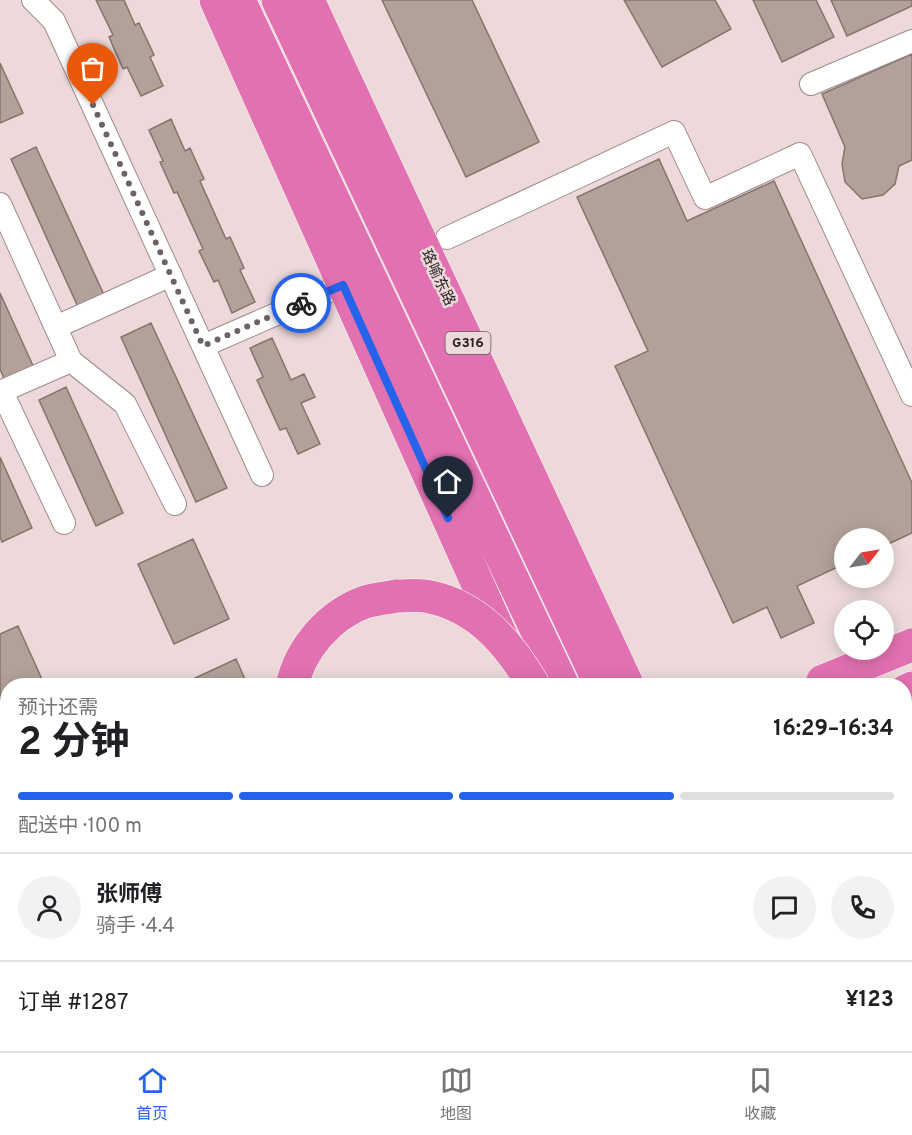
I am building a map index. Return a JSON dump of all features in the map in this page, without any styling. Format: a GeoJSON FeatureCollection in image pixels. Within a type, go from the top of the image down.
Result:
{"type":"FeatureCollection","features":[{"type":"Feature","properties":{"kind":"highway"},"geometry":{"type":"LineString","coordinates":[[216,0],[521,678]]}},
{"type":"Feature","properties":{"kind":"highway"},"geometry":{"type":"LineString","coordinates":[[239,0],[559,678]]}},
{"type":"Feature","properties":{"kind":"highway"},"geometry":{"type":"LineString","coordinates":[[278,0],[597,678]]}},
{"type":"Feature","properties":{"kind":"highway","name":"珞喻东路"},"geometry":{"type":"LineString","coordinates":[[308,0],[624,678]]}},
{"type":"Feature","properties":{"kind":"highway"},"geometry":{"type":"LineString","coordinates":[[295,678],[303,656],[316,636],[336,618],[365,602],[398,596],[428,596],[451,603],[473,614],[497,634],[520,662],[522,678]]}},
{"type":"Feature","properties":{"kind":"highway"},"geometry":{"type":"LineString","coordinates":[[831,678],[912,644]]}},
{"type":"Feature","properties":{"kind":"main road"},"geometry":{"type":"LineString","coordinates":[[838,678],[912,644]]}},
{"type":"Feature","properties":{"kind":"street"},"geometry":{"type":"LineString","coordinates":[[33,0],[54,21],[262,475]]}},
{"type":"Feature","properties":{"kind":"street"},"geometry":{"type":"LineString","coordinates":[[811,84],[912,41]]}},
{"type":"Feature","properties":{"kind":"street"},"geometry":{"type":"LineString","coordinates":[[447,238],[675,132],[705,198],[800,154],[912,394]]}},
{"type":"Feature","properties":{"kind":"street"},"geometry":{"type":"LineString","coordinates":[[0,204],[71,361],[125,404],[175,504]]}},
{"type":"Feature","properties":{"kind":"street"},"geometry":{"type":"LineString","coordinates":[[56,327],[171,275]]}},
{"type":"Feature","properties":{"kind":"street"},"geometry":{"type":"LineString","coordinates":[[203,346],[343,285]]}},
{"type":"Feature","properties":{"kind":"street"},"geometry":{"type":"LineString","coordinates":[[64,523],[1,392],[71,361]]}},
{"type":"Feature","properties":{"kind":"building"},"geometry":{"type":"Polygon","coordinates":[[[96,0],[124,0],[135,25],[139,23],[154,55],[150,57],[163,86],[141,96],[127,67],[123,69],[109,37],[113,35],[96,0]]]}},
{"type":"Feature","properties":{"kind":"building"},"geometry":{"type":"Polygon","coordinates":[[[382,0],[472,0],[539,142],[466,177],[382,0]]]}},
{"type":"Feature","properties":{"kind":"building"},"geometry":{"type":"Polygon","coordinates":[[[624,0],[715,0],[731,29],[662,67],[624,0]]]}},
{"type":"Feature","properties":{"kind":"building"},"geometry":{"type":"Polygon","coordinates":[[[753,0],[816,0],[834,37],[782,62],[753,0]]]}},
{"type":"Feature","properties":{"kind":"building"},"geometry":{"type":"Polygon","coordinates":[[[831,0],[912,0],[912,6],[847,36],[831,0]]]}},
{"type":"Feature","properties":{"kind":"building"},"geometry":{"type":"Polygon","coordinates":[[[912,54],[912,160],[899,166],[895,184],[883,195],[862,199],[845,182],[842,164],[845,147],[822,94],[912,54]]]}},
{"type":"Feature","properties":{"kind":"building"},"geometry":{"type":"Polygon","coordinates":[[[0,63],[23,113],[0,123],[0,63]]]}},
{"type":"Feature","properties":{"kind":"building"},"geometry":{"type":"Polygon","coordinates":[[[171,119],[185,151],[190,148],[204,179],[200,181],[226,239],[230,237],[244,268],[240,270],[255,302],[232,313],[218,280],[214,282],[199,251],[203,249],[177,192],[174,193],[149,130],[171,119]]]}},
{"type":"Feature","properties":{"kind":"building"},"geometry":{"type":"Polygon","coordinates":[[[36,147],[104,295],[78,307],[11,159],[36,147]]]}},
{"type":"Feature","properties":{"kind":"building"},"geometry":{"type":"Polygon","coordinates":[[[659,159],[687,221],[774,181],[912,483],[912,533],[894,541],[894,528],[834,528],[834,569],[797,586],[814,623],[781,638],[767,607],[733,623],[615,366],[648,351],[577,197],[659,159]]]}},
{"type":"Feature","properties":{"kind":"building"},"geometry":{"type":"Polygon","coordinates":[[[0,293],[35,370],[6,383],[0,369],[0,293]]]}},
{"type":"Feature","properties":{"kind":"building"},"geometry":{"type":"Polygon","coordinates":[[[151,323],[227,488],[196,502],[121,337],[151,323]]]}},
{"type":"Feature","properties":{"kind":"building"},"geometry":{"type":"Polygon","coordinates":[[[272,338],[291,380],[304,374],[315,397],[301,403],[320,444],[298,454],[286,428],[280,430],[257,380],[263,377],[250,348],[272,338]]]}},
{"type":"Feature","properties":{"kind":"building"},"geometry":{"type":"Polygon","coordinates":[[[66,387],[123,513],[96,526],[39,400],[66,387]]]}},
{"type":"Feature","properties":{"kind":"building"},"geometry":{"type":"Polygon","coordinates":[[[0,457],[32,528],[2,542],[0,537],[0,457]]]}},
{"type":"Feature","properties":{"kind":"building"},"geometry":{"type":"Polygon","coordinates":[[[193,539],[229,619],[174,644],[138,564],[193,539]]]}},
{"type":"Feature","properties":{"kind":"building"},"geometry":{"type":"Polygon","coordinates":[[[18,626],[41,678],[0,678],[0,634],[18,626]]]}},
{"type":"Feature","properties":{"kind":"building"},"geometry":{"type":"Polygon","coordinates":[[[236,659],[244,678],[195,678],[236,659]]]}},
{"type":"Feature","properties":{"kind":"way so far"},"geometry":{"type":"LineString","coordinates":[[93,105],[203,346],[301,303]]}},
{"type":"Feature","properties":{"kind":"route"},"geometry":{"type":"LineString","coordinates":[[301,303],[343,285],[448,518]]}}]}
